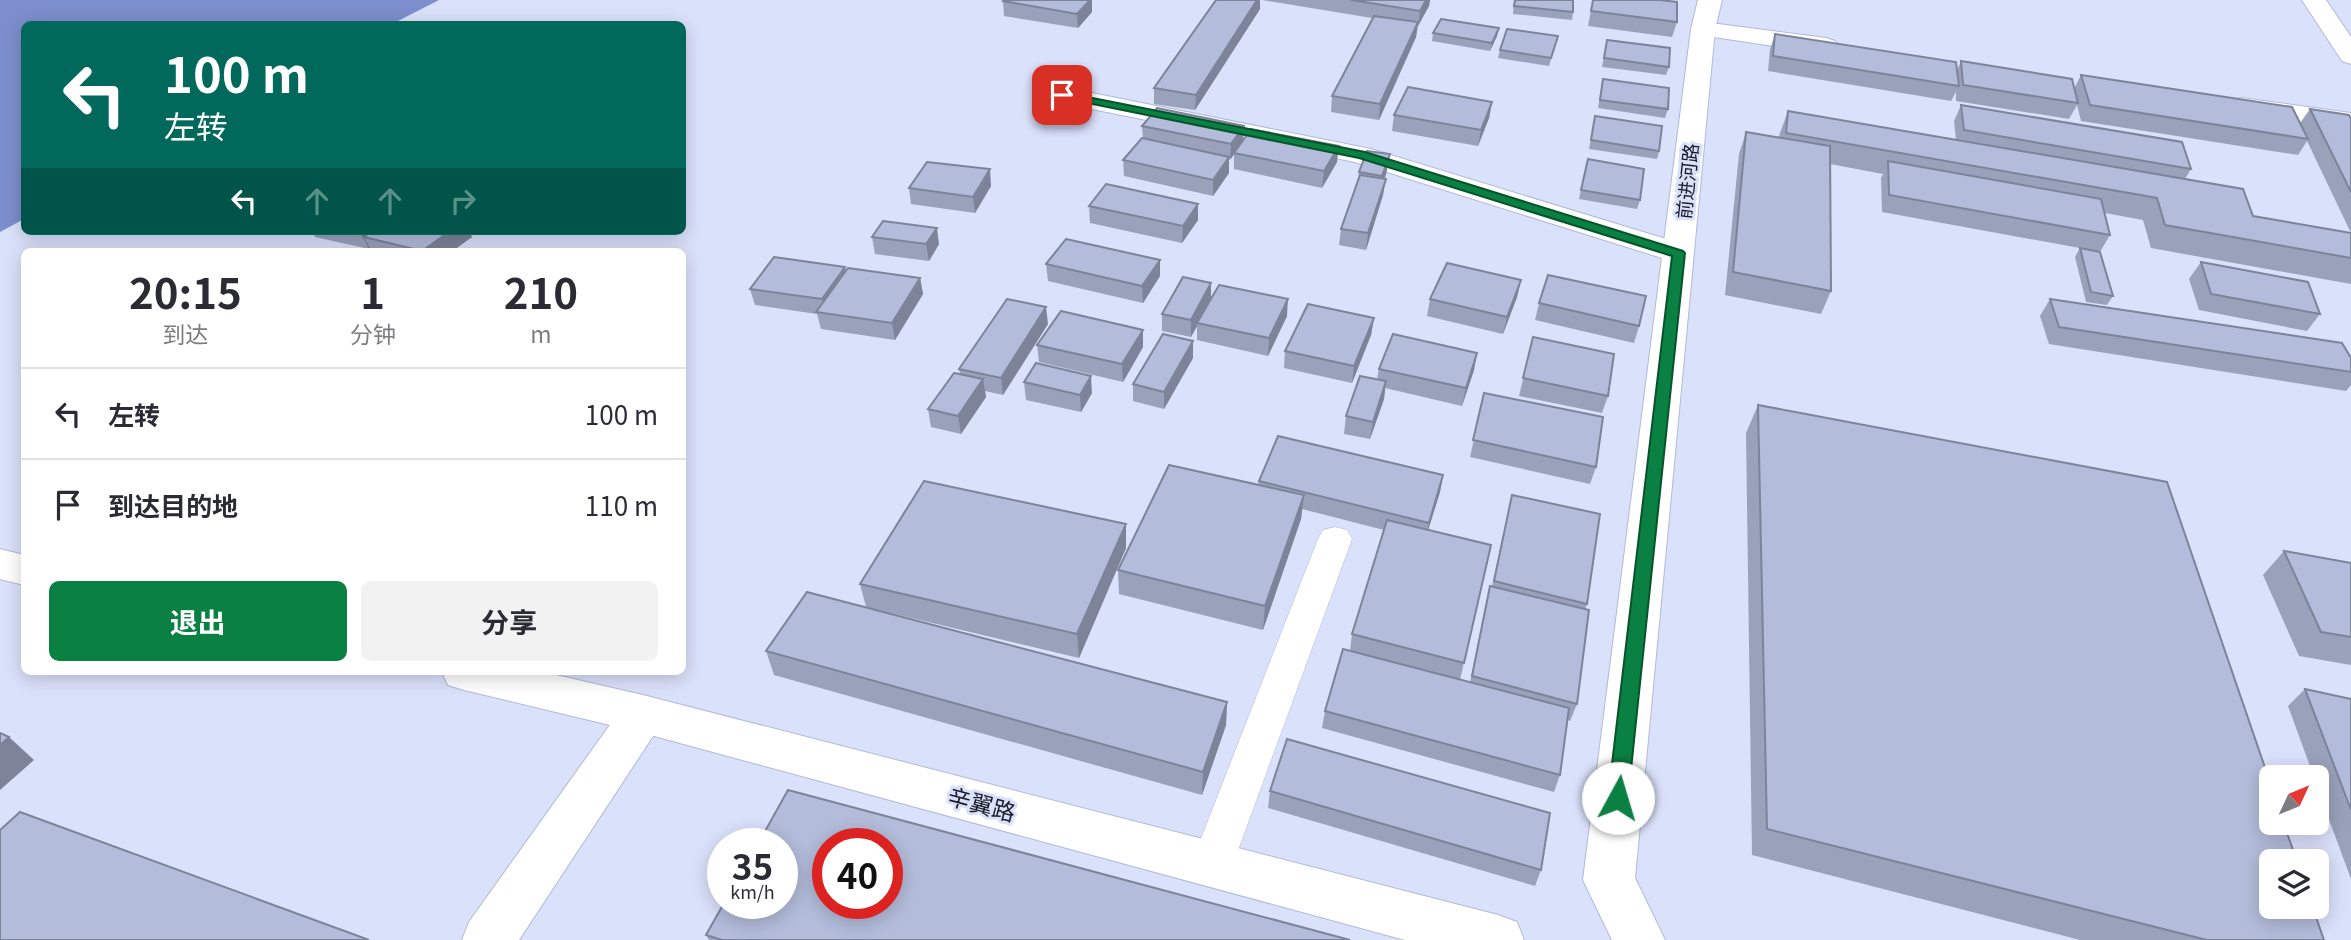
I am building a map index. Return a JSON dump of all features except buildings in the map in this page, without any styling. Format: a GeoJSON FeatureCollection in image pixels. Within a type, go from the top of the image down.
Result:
{"type":"FeatureCollection","features":[{"type":"Feature","properties":{"kind":"street"},"geometry":{"type":"LineString","coordinates":[[2314,0],[2351,56]]}},
{"type":"Feature","properties":{"kind":"street"},"geometry":{"type":"LineString","coordinates":[[1706,15],[1855,51]]}},
{"type":"Feature","properties":{"kind":"street","name":"前进河路"},"geometry":{"type":"LineString","coordinates":[[1639,940],[1609,880],[1706,15]]}},
{"type":"Feature","properties":{"kind":"street"},"geometry":{"type":"LineString","coordinates":[[1062,95],[1361,155],[1678,253]]}},
{"type":"Feature","properties":{"kind":"street"},"geometry":{"type":"LineString","coordinates":[[2213,102],[2351,121]]}},
{"type":"Feature","properties":{"kind":"street"},"geometry":{"type":"LineString","coordinates":[[0,564],[21,569]]}},
{"type":"Feature","properties":{"kind":"street","name":"辛翼路"},"geometry":{"type":"LineString","coordinates":[[477,675],[643,713],[1499,940]]}},
{"type":"Feature","properties":{"kind":"street"},"geometry":{"type":"LineString","coordinates":[[488,940],[643,713]]}},
{"type":"Feature","properties":{"kind":"lane"},"geometry":{"type":"LineString","coordinates":[[1212,864],[1335,538]]}},
{"type":"Feature","properties":{"kind":"water"},"geometry":{"type":"Polygon","coordinates":[[[0,0],[439,0],[398,21],[21,21],[21,221],[0,232],[0,0]]]}},
{"type":"Feature","properties":{"kind":"route"},"geometry":{"type":"LineString","coordinates":[[1062,95],[1361,155],[1678,253],[1618,798]]}}]}
